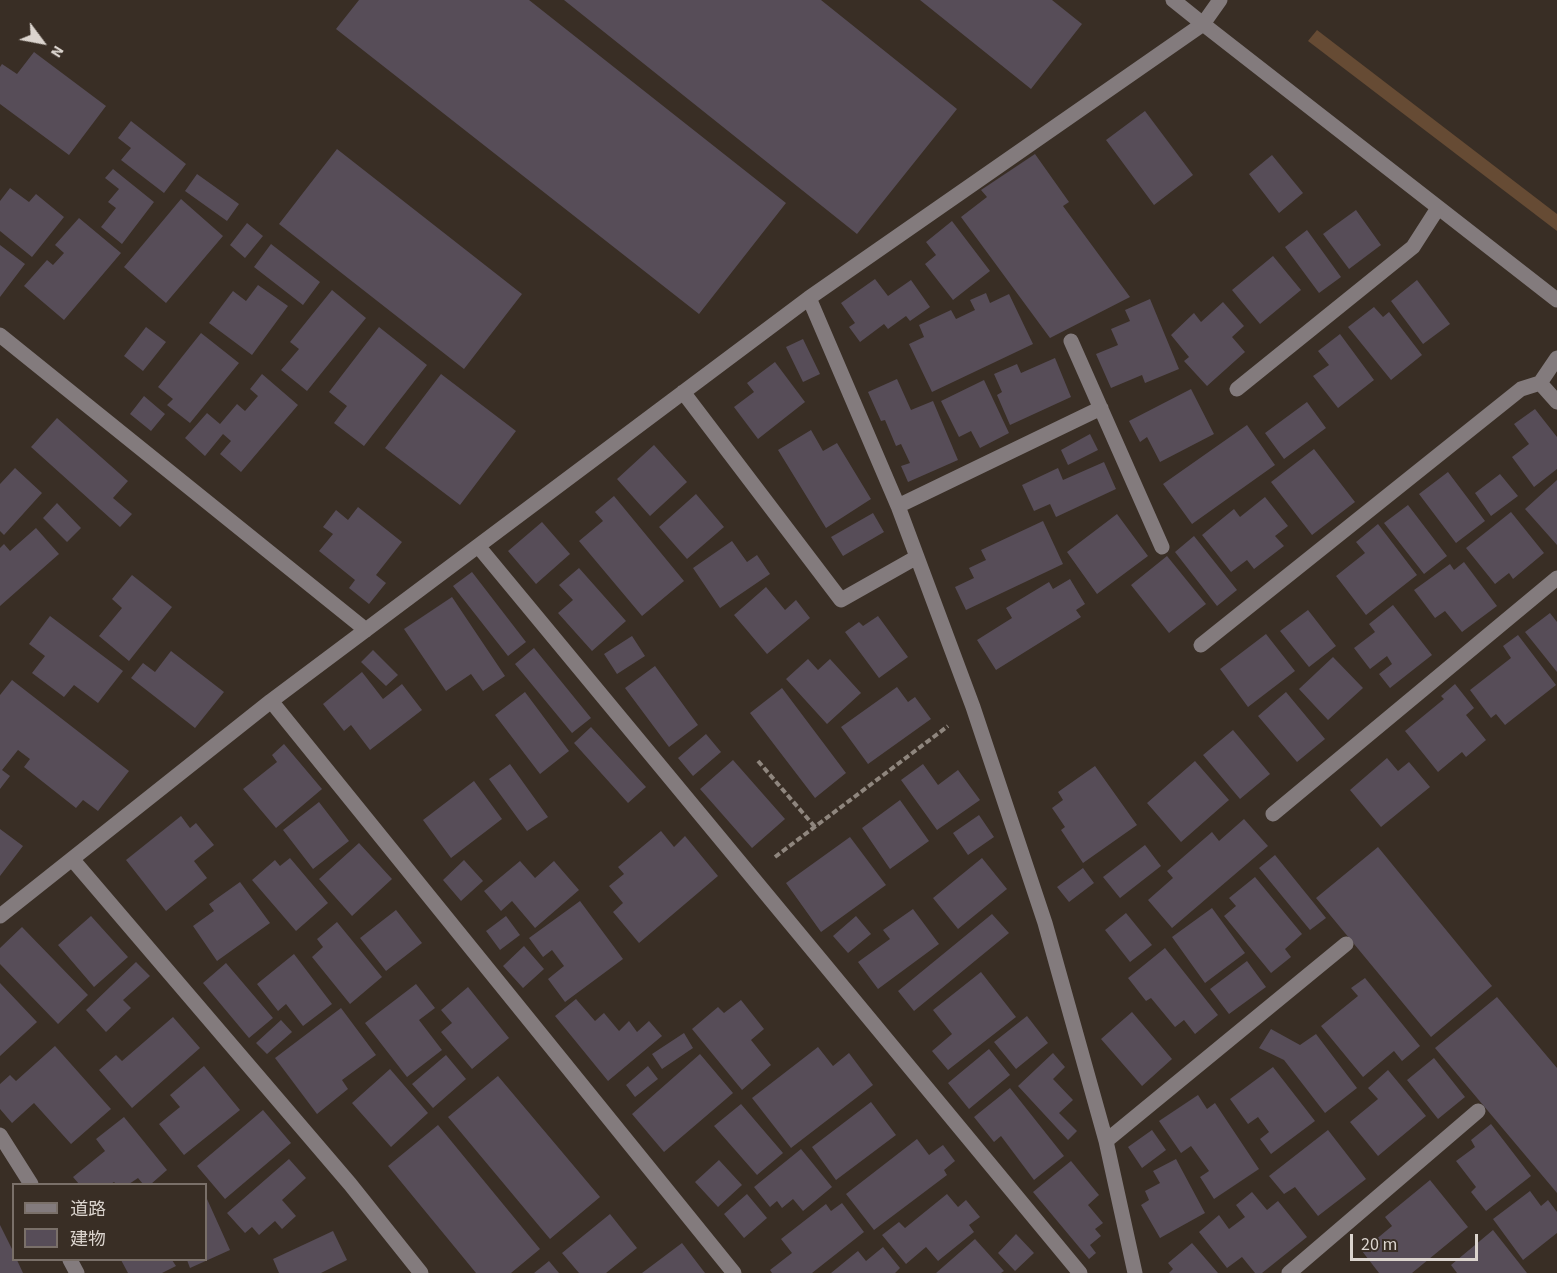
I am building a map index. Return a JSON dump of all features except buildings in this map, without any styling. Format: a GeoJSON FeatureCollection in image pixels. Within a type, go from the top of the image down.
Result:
{"type":"FeatureCollection","features":[{"type":"Feature","properties":{"kind":"street"},"geometry":{"type":"LineString","coordinates":[[1173,0],[1557,300]]}},
{"type":"Feature","properties":{"kind":"street"},"geometry":{"type":"LineString","coordinates":[[0,916],[271,701],[809,298],[1203,24],[1220,0]]}},
{"type":"Feature","properties":{"kind":"street"},"geometry":{"type":"LineString","coordinates":[[1237,389],[1413,247],[1438,208]]}},
{"type":"Feature","properties":{"kind":"street"},"geometry":{"type":"LineString","coordinates":[[809,298],[898,506],[973,707],[1045,923],[1106,1141],[1135,1273]]}},
{"type":"Feature","properties":{"kind":"street"},"geometry":{"type":"LineString","coordinates":[[0,334],[366,630]]}},
{"type":"Feature","properties":{"kind":"street"},"geometry":{"type":"LineString","coordinates":[[1071,341],[1162,547]]}},
{"type":"Feature","properties":{"kind":"street"},"geometry":{"type":"LineString","coordinates":[[1201,645],[1521,388],[1540,383],[1557,358]]}},
{"type":"Feature","properties":{"kind":"street"},"geometry":{"type":"LineString","coordinates":[[1540,383],[1557,402]]}},
{"type":"Feature","properties":{"kind":"street"},"geometry":{"type":"LineString","coordinates":[[683,392],[840,600],[917,557]]}},
{"type":"Feature","properties":{"kind":"street"},"geometry":{"type":"LineString","coordinates":[[898,506],[1101,408]]}},
{"type":"Feature","properties":{"kind":"street"},"geometry":{"type":"LineString","coordinates":[[478,546],[1080,1273]]}},
{"type":"Feature","properties":{"kind":"street"},"geometry":{"type":"LineString","coordinates":[[1273,814],[1557,578]]}},
{"type":"Feature","properties":{"kind":"street"},"geometry":{"type":"LineString","coordinates":[[271,701],[734,1273]]}},
{"type":"Feature","properties":{"kind":"street"},"geometry":{"type":"LineString","coordinates":[[72,859],[350,1184],[420,1273]]}},
{"type":"Feature","properties":{"kind":"street"},"geometry":{"type":"LineString","coordinates":[[1106,1141],[1346,944]]}},
{"type":"Feature","properties":{"kind":"street"},"geometry":{"type":"LineString","coordinates":[[1289,1273],[1478,1111]]}},
{"type":"Feature","properties":{"kind":"street"},"geometry":{"type":"LineString","coordinates":[[0,1135],[30,1183]]}},
{"type":"Feature","properties":{"kind":"path"},"geometry":{"type":"LineString","coordinates":[[751,876],[973,707]]}},
{"type":"Feature","properties":{"kind":"path"},"geometry":{"type":"LineString","coordinates":[[758,761],[815,827]]}},
{"type":"Feature","properties":{"kind":"shaded area"},"geometry":{"type":"Polygon","coordinates":[[[1317,30],[1557,214],[1557,231],[1308,41],[1317,30]]]}}]}
